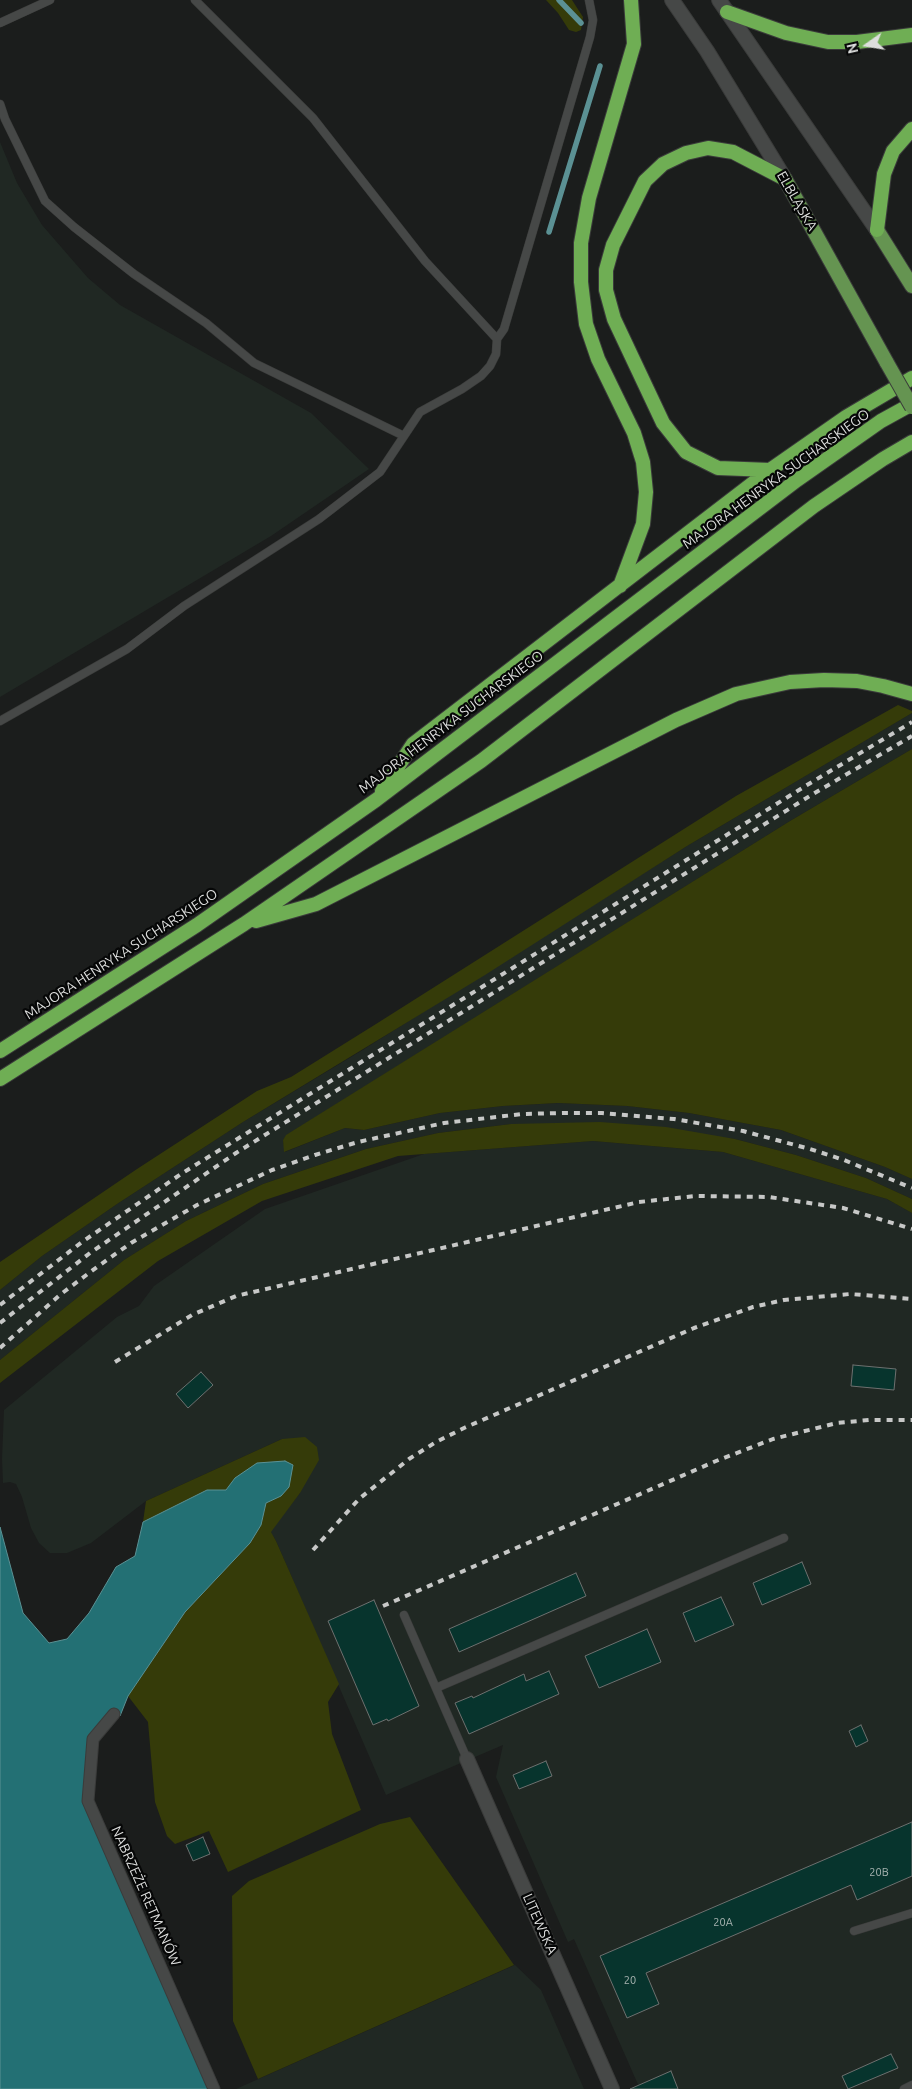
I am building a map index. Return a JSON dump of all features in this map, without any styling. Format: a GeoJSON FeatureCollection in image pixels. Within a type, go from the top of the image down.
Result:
{"type":"FeatureCollection","features":[{"type":"Feature","properties":{"kind":"highway"},"geometry":{"type":"LineString","coordinates":[[620,587],[643,524],[646,492],[643,462],[634,433],[598,359],[586,324],[581,282],[581,243],[589,198],[634,44],[630,0]]}},
{"type":"Feature","properties":{"kind":"highway"},"geometry":{"type":"LineString","coordinates":[[728,12],[786,33],[828,42],[856,42],[912,35]]}},
{"type":"Feature","properties":{"kind":"highway"},"geometry":{"type":"LineString","coordinates":[[877,230],[884,174],[893,150],[912,129]]}},
{"type":"Feature","properties":{"kind":"highway"},"geometry":{"type":"LineString","coordinates":[[770,470],[718,468],[686,452],[663,423],[614,319],[606,290],[606,270],[613,245],[645,181],[663,164],[686,153],[708,148],[733,152],[785,179]]}},
{"type":"Feature","properties":{"kind":"highway"},"geometry":{"type":"LineString","coordinates":[[376,800],[413,744],[770,470],[846,417],[912,378]]}},
{"type":"Feature","properties":{"kind":"highway","name":"MAJORA HENRYKA SUCHARSKIEGO"},"geometry":{"type":"LineString","coordinates":[[0,1051],[197,925],[376,800],[797,480],[881,422],[912,405]]}},
{"type":"Feature","properties":{"kind":"highway"},"geometry":{"type":"LineString","coordinates":[[0,1079],[244,924],[481,761],[814,506],[912,442]]}},
{"type":"Feature","properties":{"kind":"highway"},"geometry":{"type":"LineString","coordinates":[[244,924],[316,904],[676,720],[713,703],[760,688],[790,682],[824,680],[856,681],[912,694]]}},
{"type":"Feature","properties":{"kind":"main road","name":"ELBLĄSKA"},"geometry":{"type":"LineString","coordinates":[[672,0],[707,51],[785,179],[912,405]]}},
{"type":"Feature","properties":{"kind":"main road"},"geometry":{"type":"LineString","coordinates":[[719,0],[877,230],[912,286]]}},
{"type":"Feature","properties":{"kind":"main road","name":"LITEWSKA"},"geometry":{"type":"LineString","coordinates":[[467,1760],[612,2089]]}},
{"type":"Feature","properties":{"kind":"street","name":"NABRZEŻE RETMANÓW"},"geometry":{"type":"LineString","coordinates":[[114,1714],[93,1739],[88,1801],[214,2089]]}},
{"type":"Feature","properties":{"kind":"lane"},"geometry":{"type":"LineString","coordinates":[[0,22],[50,0]]}},
{"type":"Feature","properties":{"kind":"lane"},"geometry":{"type":"LineString","coordinates":[[195,0],[313,118],[425,261],[497,339]]}},
{"type":"Feature","properties":{"kind":"lane"},"geometry":{"type":"LineString","coordinates":[[0,721],[127,649],[184,606],[318,519],[380,472],[420,412],[462,389],[481,376],[496,354],[497,339],[504,329],[590,37],[593,20],[589,0]]}},
{"type":"Feature","properties":{"kind":"lane"},"geometry":{"type":"LineString","coordinates":[[0,104],[5,120],[45,201],[74,227],[134,274],[206,323],[254,363],[404,436]]}},
{"type":"Feature","properties":{"kind":"lane"},"geometry":{"type":"LineString","coordinates":[[436,1688],[784,1538]]}},
{"type":"Feature","properties":{"kind":"lane"},"geometry":{"type":"LineString","coordinates":[[404,1615],[467,1760]]}},
{"type":"Feature","properties":{"kind":"lane"},"geometry":{"type":"LineString","coordinates":[[854,1931],[912,1913]]}},
{"type":"Feature","properties":{"kind":"lane"},"geometry":{"type":"LineString","coordinates":[[904,2089],[912,2086]]}},
{"type":"Feature","properties":{"kind":"shaded area"},"geometry":{"type":"Polygon","coordinates":[[[0,142],[17,183],[42,225],[88,278],[120,305],[311,413],[369,469],[271,536],[0,697],[0,142]]]}},
{"type":"Feature","properties":{"kind":"shaded area"},"geometry":{"type":"Polygon","coordinates":[[[912,713],[912,749],[790,821],[287,1135],[283,1140],[285,1152],[345,1128],[364,1130],[440,1113],[503,1106],[559,1103],[627,1106],[689,1113],[781,1130],[885,1167],[912,1179],[912,1199],[866,1178],[796,1155],[735,1139],[511,1124],[438,1133],[366,1149],[263,1184],[186,1221],[124,1260],[0,1360],[0,1290],[42,1256],[117,1204],[243,1122],[361,1051],[687,846],[912,713]]]}},
{"type":"Feature","properties":{"kind":"shaded area"},"geometry":{"type":"Polygon","coordinates":[[[593,1141],[723,1152],[887,1199],[912,1213],[912,2089],[640,2089],[574,1939],[568,1942],[496,1777],[503,1745],[386,1795],[270,1531],[300,1493],[282,1439],[146,1501],[91,1543],[67,1553],[50,1553],[39,1543],[31,1528],[16,1484],[10,1482],[3,1483],[4,1410],[117,1317],[139,1306],[154,1286],[265,1209],[424,1154],[593,1141]]]}},
{"type":"Feature","properties":{"kind":"shaded area"},"geometry":{"type":"Polygon","coordinates":[[[515,1965],[541,1990],[584,2089],[236,2089],[515,1965]]]}},
{"type":"Feature","properties":{"kind":"green space"},"geometry":{"type":"Polygon","coordinates":[[[546,0],[572,0],[583,17],[581,30],[576,32],[569,30],[558,13],[546,0]]]}},
{"type":"Feature","properties":{"kind":"green space"},"geometry":{"type":"Polygon","coordinates":[[[898,705],[912,711],[912,713],[687,846],[485,975],[243,1122],[117,1204],[42,1256],[0,1290],[0,1262],[137,1169],[257,1091],[291,1077],[736,796],[898,705]]]}},
{"type":"Feature","properties":{"kind":"green space"},"geometry":{"type":"Polygon","coordinates":[[[912,749],[912,1179],[885,1167],[781,1130],[689,1113],[627,1106],[558,1103],[503,1106],[440,1113],[364,1130],[345,1128],[284,1152],[283,1140],[286,1135],[790,821],[912,749]]]}},
{"type":"Feature","properties":{"kind":"green space"},"geometry":{"type":"Polygon","coordinates":[[[600,1122],[666,1127],[735,1139],[796,1155],[866,1178],[912,1199],[912,1213],[887,1199],[723,1152],[593,1141],[398,1156],[262,1201],[158,1261],[0,1383],[0,1360],[124,1260],[186,1221],[263,1184],[366,1149],[438,1133],[511,1124],[600,1122]]]}},
{"type":"Feature","properties":{"kind":"green space"},"geometry":{"type":"Polygon","coordinates":[[[305,1437],[317,1447],[319,1460],[300,1493],[271,1532],[339,1684],[328,1702],[332,1734],[361,1810],[228,1872],[209,1831],[175,1844],[167,1836],[155,1802],[148,1722],[128,1696],[185,1612],[250,1543],[261,1525],[266,1503],[281,1496],[235,1478],[226,1490],[207,1490],[143,1522],[146,1501],[282,1439],[305,1437]]]}},
{"type":"Feature","properties":{"kind":"green space"},"geometry":{"type":"Polygon","coordinates":[[[410,1817],[514,1965],[258,2079],[233,2021],[232,1896],[249,1881],[380,1824],[410,1817]]]}},
{"type":"Feature","properties":{"kind":"water"},"geometry":{"type":"Polygon","coordinates":[[[285,1461],[293,1465],[289,1487],[281,1496],[266,1503],[261,1525],[250,1543],[185,1612],[128,1696],[120,1716],[114,1710],[89,1740],[85,1801],[211,2089],[0,2089],[0,1527],[23,1613],[49,1643],[67,1639],[89,1613],[116,1567],[135,1556],[143,1522],[207,1490],[226,1490],[235,1478],[257,1463],[285,1461]]]}},
{"type":"Feature","properties":{"kind":"building"},"geometry":{"type":"Polygon","coordinates":[[[853,1365],[896,1369],[894,1390],[851,1386],[853,1365]]]}},
{"type":"Feature","properties":{"kind":"building"},"geometry":{"type":"Polygon","coordinates":[[[201,1372],[213,1385],[188,1408],[176,1394],[201,1372]]]}},
{"type":"Feature","properties":{"kind":"building"},"geometry":{"type":"Polygon","coordinates":[[[802,1562],[811,1584],[762,1605],[753,1583],[802,1562]]]}},
{"type":"Feature","properties":{"kind":"building"},"geometry":{"type":"Polygon","coordinates":[[[576,1573],[586,1596],[459,1652],[449,1629],[576,1573]]]}},
{"type":"Feature","properties":{"kind":"building"},"geometry":{"type":"Polygon","coordinates":[[[721,1597],[734,1625],[695,1642],[683,1613],[721,1597]]]}},
{"type":"Feature","properties":{"kind":"building"},"geometry":{"type":"Polygon","coordinates":[[[374,1600],[419,1706],[388,1721],[387,1719],[373,1725],[328,1621],[374,1600]]]}},
{"type":"Feature","properties":{"kind":"building"},"geometry":{"type":"Polygon","coordinates":[[[647,1629],[661,1662],[599,1688],[585,1656],[647,1629]]]}},
{"type":"Feature","properties":{"kind":"building"},"geometry":{"type":"Polygon","coordinates":[[[549,1671],[559,1694],[469,1734],[455,1703],[472,1696],[473,1698],[524,1674],[526,1681],[549,1671]]]}},
{"type":"Feature","properties":{"kind":"building"},"geometry":{"type":"Polygon","coordinates":[[[861,1725],[868,1741],[856,1747],[849,1731],[861,1725]]]}},
{"type":"Feature","properties":{"kind":"building"},"geometry":{"type":"Polygon","coordinates":[[[546,1761],[552,1776],[519,1789],[513,1775],[546,1761]]]}},
{"type":"Feature","properties":{"kind":"building"},"geometry":{"type":"Polygon","coordinates":[[[912,1822],[912,1876],[857,1900],[851,1885],[646,1973],[659,2004],[627,2018],[600,1956],[912,1822]]]}},
{"type":"Feature","properties":{"kind":"building"},"geometry":{"type":"Polygon","coordinates":[[[203,1837],[210,1854],[193,1861],[186,1845],[203,1837]]]}},
{"type":"Feature","properties":{"kind":"building"},"geometry":{"type":"Polygon","coordinates":[[[891,2054],[898,2068],[848,2089],[842,2076],[891,2054]]]}},
{"type":"Feature","properties":{"kind":"building"},"geometry":{"type":"Polygon","coordinates":[[[671,2071],[678,2089],[630,2089],[671,2071]]]}},
{"type":"Feature","properties":{"kind":"waterway"},"geometry":{"type":"LineString","coordinates":[[559,0],[581,23]]}},
{"type":"Feature","properties":{"kind":"waterway"},"geometry":{"type":"LineString","coordinates":[[549,232],[600,66]]}},
{"type":"Feature","properties":{"kind":"railway"},"geometry":{"type":"LineString","coordinates":[[0,1305],[82,1242],[181,1174],[807,785],[912,722]]}},
{"type":"Feature","properties":{"kind":"railway"},"geometry":{"type":"LineString","coordinates":[[0,1323],[90,1253],[236,1153],[813,794],[912,736]]}},
{"type":"Feature","properties":{"kind":"railway"},"geometry":{"type":"LineString","coordinates":[[0,1348],[61,1294],[97,1267],[131,1243],[197,1205],[272,1170],[315,1155],[358,1142],[444,1123],[522,1114],[563,1113],[602,1113],[674,1119],[743,1131],[810,1149],[844,1160],[912,1188]]}},
{"type":"Feature","properties":{"kind":"railway"},"geometry":{"type":"LineString","coordinates":[[115,1362],[192,1315],[236,1296],[639,1202],[696,1196],[769,1197],[843,1208],[912,1229]]}},
{"type":"Feature","properties":{"kind":"railway"},"geometry":{"type":"LineString","coordinates":[[313,1550],[359,1499],[409,1459],[436,1442],[694,1328],[753,1307],[784,1300],[850,1294],[912,1299]]}},
{"type":"Feature","properties":{"kind":"railway"},"geometry":{"type":"LineString","coordinates":[[383,1606],[716,1461],[773,1439],[837,1423],[869,1420],[912,1420]]}}]}
